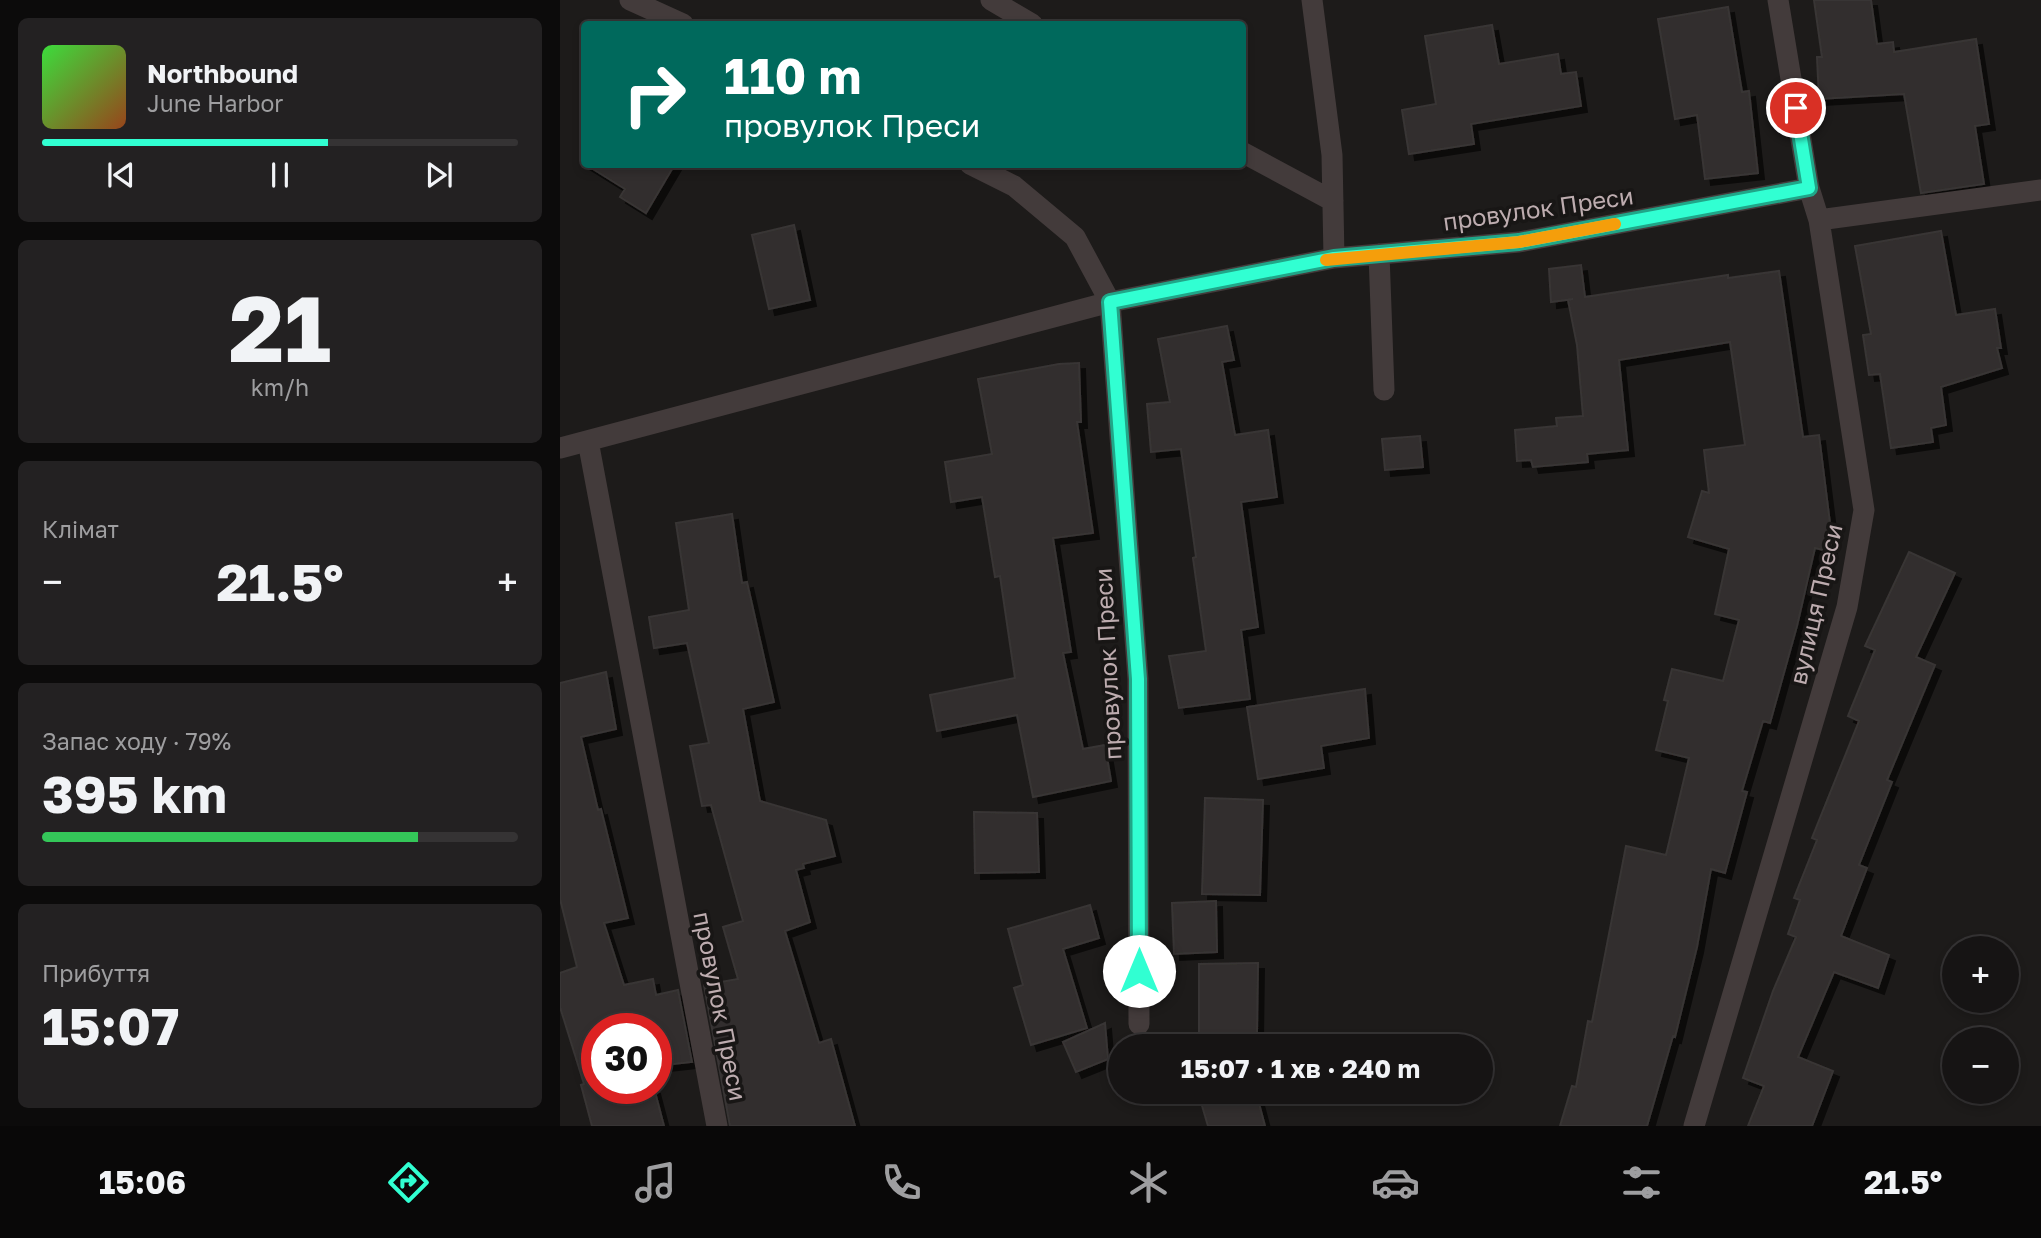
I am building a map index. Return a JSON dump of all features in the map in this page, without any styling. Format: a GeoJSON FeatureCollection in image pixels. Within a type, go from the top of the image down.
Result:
{"type":"FeatureCollection","features":[{"type":"Feature","properties":{"kind":"street"},"geometry":{"type":"LineString","coordinates":[[630,0],[677,21]]}},
{"type":"Feature","properties":{"kind":"street"},"geometry":{"type":"LineString","coordinates":[[991,0],[1027,21]]}},
{"type":"Feature","properties":{"kind":"street"},"geometry":{"type":"LineString","coordinates":[[1312,0],[1332,155],[1334,258]]}},
{"type":"Feature","properties":{"kind":"street","name":"вулиця Преси"},"geometry":{"type":"LineString","coordinates":[[1694,1126],[1847,607],[1864,510],[1819,220],[1809,188],[1778,0]]}},
{"type":"Feature","properties":{"kind":"street"},"geometry":{"type":"LineString","coordinates":[[1246,154],[1333,201]]}},
{"type":"Feature","properties":{"kind":"street"},"geometry":{"type":"LineString","coordinates":[[978,168],[1014,186],[1075,237],[1110,302]]}},
{"type":"Feature","properties":{"kind":"street","name":"провулок Преси"},"geometry":{"type":"LineString","coordinates":[[560,449],[1110,302],[1334,258],[1519,242],[1809,188]]}},
{"type":"Feature","properties":{"kind":"street"},"geometry":{"type":"LineString","coordinates":[[1819,220],[2041,190]]}},
{"type":"Feature","properties":{"kind":"street"},"geometry":{"type":"LineString","coordinates":[[1378,254],[1384,390]]}},
{"type":"Feature","properties":{"kind":"street","name":"провулок Преси"},"geometry":{"type":"LineString","coordinates":[[1110,302],[1138,679],[1139,1024]]}},
{"type":"Feature","properties":{"kind":"street","name":"провулок Преси"},"geometry":{"type":"LineString","coordinates":[[588,441],[717,1126]]}},
{"type":"Feature","properties":{"kind":"building"},"geometry":{"type":"Polygon","coordinates":[[[1814,0],[1871,0],[1877,44],[1893,42],[1894,52],[1976,39],[1989,124],[1975,126],[1984,184],[1921,193],[1904,94],[1819,99],[1817,57],[1822,57],[1814,0]]]}},
{"type":"Feature","properties":{"kind":"building"},"geometry":{"type":"Polygon","coordinates":[[[1728,7],[1742,92],[1749,91],[1758,173],[1705,179],[1697,115],[1675,119],[1658,19],[1728,7]]]}},
{"type":"Feature","properties":{"kind":"building"},"geometry":{"type":"Polygon","coordinates":[[[1492,25],[1499,64],[1558,54],[1561,74],[1576,72],[1581,106],[1471,124],[1474,144],[1409,154],[1402,110],[1436,104],[1425,36],[1492,25]]]}},
{"type":"Feature","properties":{"kind":"building"},"geometry":{"type":"Polygon","coordinates":[[[591,168],[673,168],[646,213],[620,197],[625,189],[591,168]]]}},
{"type":"Feature","properties":{"kind":"building"},"geometry":{"type":"Polygon","coordinates":[[[794,225],[810,300],[769,309],[752,235],[794,225]]]}},
{"type":"Feature","properties":{"kind":"building"},"geometry":{"type":"Polygon","coordinates":[[[1941,231],[1956,315],[1995,309],[2001,348],[1997,348],[2002,368],[1941,387],[1946,425],[1931,428],[1933,442],[1891,448],[1880,374],[1869,375],[1863,335],[1871,334],[1855,246],[1941,231]]]}},
{"type":"Feature","properties":{"kind":"building"},"geometry":{"type":"Polygon","coordinates":[[[1581,265],[1585,297],[1728,275],[1728,278],[1779,271],[1803,437],[1819,435],[1830,523],[1831,552],[1815,548],[1770,723],[1763,721],[1742,791],[1747,792],[1725,873],[1711,869],[1697,947],[1675,1037],[1673,1036],[1647,1126],[1560,1126],[1572,1086],[1576,1087],[1588,1021],[1592,1022],[1626,846],[1666,855],[1689,758],[1656,750],[1668,701],[1664,700],[1672,669],[1723,681],[1739,620],[1715,614],[1729,549],[1688,537],[1702,491],[1709,493],[1704,450],[1745,445],[1730,342],[1619,360],[1628,450],[1587,454],[1588,462],[1533,467],[1531,460],[1517,461],[1515,430],[1557,426],[1556,418],[1583,416],[1577,345],[1568,300],[1573,299],[1551,302],[1549,269],[1581,265]]]}},
{"type":"Feature","properties":{"kind":"building"},"geometry":{"type":"Polygon","coordinates":[[[1227,326],[1234,360],[1222,362],[1235,435],[1268,430],[1277,497],[1241,502],[1258,627],[1241,630],[1250,699],[1179,708],[1169,656],[1206,651],[1181,449],[1151,452],[1147,404],[1170,402],[1158,339],[1227,326]]]}},
{"type":"Feature","properties":{"kind":"building"},"geometry":{"type":"Polygon","coordinates":[[[1079,363],[1081,422],[1077,422],[1093,533],[1053,538],[1071,652],[1063,653],[1083,749],[1105,745],[1111,781],[1033,797],[1017,715],[937,731],[930,695],[1015,678],[1000,576],[995,577],[982,497],[951,502],[945,462],[992,454],[978,379],[1059,364],[1079,363]]]}},
{"type":"Feature","properties":{"kind":"building"},"geometry":{"type":"Polygon","coordinates":[[[1420,436],[1423,467],[1385,470],[1382,439],[1420,436]]]}},
{"type":"Feature","properties":{"kind":"building"},"geometry":{"type":"Polygon","coordinates":[[[732,514],[742,583],[747,582],[774,702],[743,709],[760,801],[826,820],[835,856],[803,864],[804,868],[796,870],[810,922],[785,931],[819,1043],[831,1039],[855,1126],[730,1126],[704,985],[738,979],[723,927],[743,921],[711,805],[702,806],[690,746],[709,743],[687,643],[654,648],[649,617],[689,610],[676,523],[732,514]]]}},
{"type":"Feature","properties":{"kind":"building"},"geometry":{"type":"Polygon","coordinates":[[[1909,552],[1955,573],[1916,657],[1935,665],[1887,780],[1892,782],[1859,865],[1867,868],[1841,936],[1889,955],[1878,988],[1834,972],[1798,1057],[1833,1071],[1812,1126],[1748,1126],[1764,1086],[1743,1078],[1773,991],[1796,937],[1788,934],[1800,900],[1794,898],[1817,840],[1812,838],[1859,721],[1848,716],[1875,650],[1865,646],[1909,552]]]}},
{"type":"Feature","properties":{"kind":"building"},"geometry":{"type":"Polygon","coordinates":[[[606,672],[616,729],[581,737],[628,918],[604,923],[624,985],[653,979],[656,995],[678,990],[692,1062],[672,1064],[672,1013],[581,1013],[581,1074],[560,1007],[560,973],[577,967],[560,899],[560,683],[606,672]]]}},
{"type":"Feature","properties":{"kind":"building"},"geometry":{"type":"Polygon","coordinates":[[[1365,689],[1369,738],[1321,746],[1324,768],[1258,779],[1247,707],[1365,689]]]}},
{"type":"Feature","properties":{"kind":"building"},"geometry":{"type":"Polygon","coordinates":[[[1205,798],[1263,800],[1260,895],[1202,894],[1205,798]]]}},
{"type":"Feature","properties":{"kind":"building"},"geometry":{"type":"Polygon","coordinates":[[[974,812],[1037,813],[1039,872],[975,873],[974,812]]]}},
{"type":"Feature","properties":{"kind":"building"},"geometry":{"type":"Polygon","coordinates":[[[1216,901],[1217,952],[1174,954],[1172,903],[1216,901]]]}},
{"type":"Feature","properties":{"kind":"building"},"geometry":{"type":"Polygon","coordinates":[[[1090,905],[1099,938],[1063,949],[1087,1028],[1031,1045],[1014,988],[1023,985],[1008,929],[1090,905]]]}},
{"type":"Feature","properties":{"kind":"building"},"geometry":{"type":"Polygon","coordinates":[[[1258,963],[1257,1033],[1199,1034],[1199,964],[1258,963]]]}},
{"type":"Feature","properties":{"kind":"building"},"geometry":{"type":"Polygon","coordinates":[[[1105,1023],[1108,1059],[1076,1072],[1063,1042],[1105,1023]]]}},
{"type":"Feature","properties":{"kind":"building"},"geometry":{"type":"Polygon","coordinates":[[[586,1104],[658,1104],[664,1126],[592,1126],[586,1104]]]}},
{"type":"Feature","properties":{"kind":"building"},"geometry":{"type":"Polygon","coordinates":[[[1202,1104],[1259,1104],[1265,1126],[1208,1126],[1202,1104]]]}},
{"type":"Feature","properties":{"kind":"slow traffic"},"geometry":{"type":"LineString","coordinates":[[1326,260],[1519,242],[1615,224]]}},
{"type":"Feature","properties":{"kind":"route"},"geometry":{"type":"LineString","coordinates":[[1139,971],[1138,679],[1110,302],[1334,258],[1519,242],[1809,188],[1796,108]]}}]}
